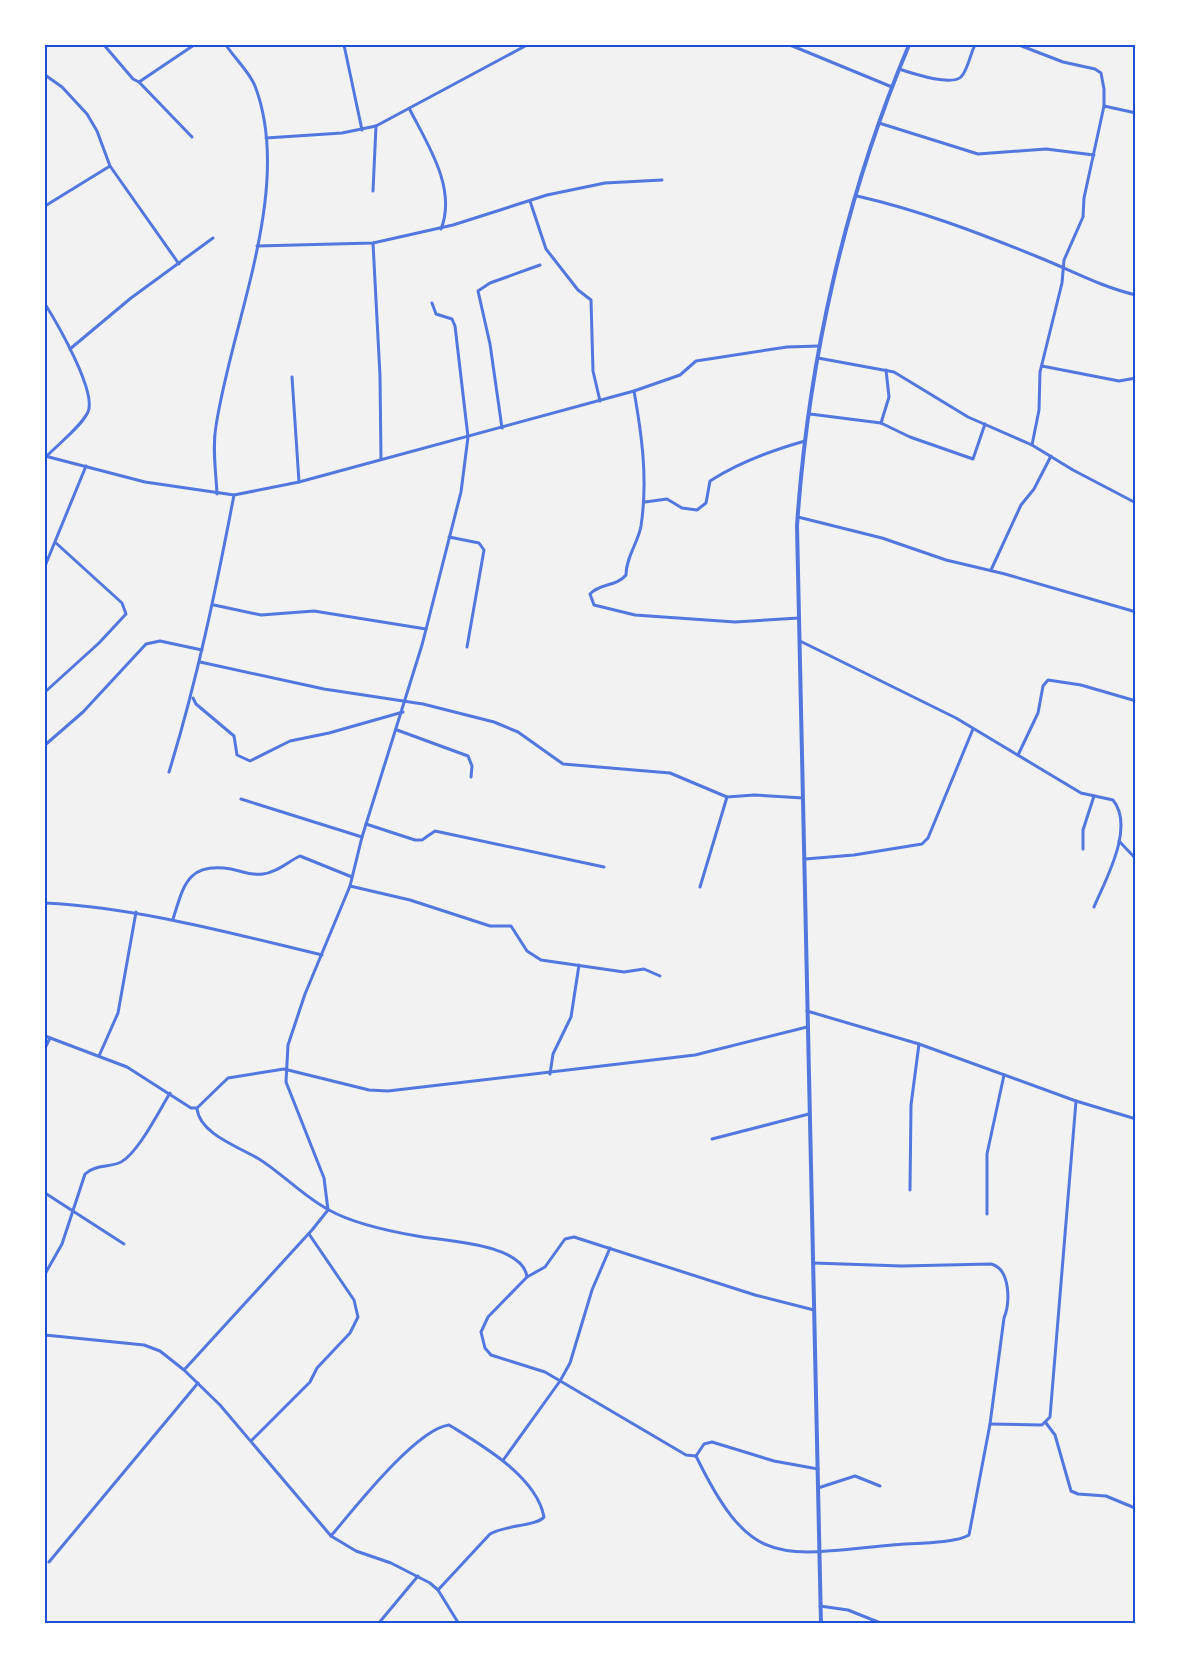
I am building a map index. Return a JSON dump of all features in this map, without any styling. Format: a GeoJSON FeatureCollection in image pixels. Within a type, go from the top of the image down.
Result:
{"type":"FeatureCollection","features":[{"type":"Feature","properties":{"kind":"street"},"geometry":{"type":"LineString","coordinates":[[104,45],[133,80],[139,82],[192,137]]}},
{"type":"Feature","properties":{"kind":"street"},"geometry":{"type":"LineString","coordinates":[[139,82],[194,45]]}},
{"type":"Feature","properties":{"kind":"street"},"geometry":{"type":"LineString","coordinates":[[217,494],[215,429],[257,246],[268,160],[266,138],[254,85],[226,45]]}},
{"type":"Feature","properties":{"kind":"street"},"geometry":{"type":"LineString","coordinates":[[344,45],[362,130]]}},
{"type":"Feature","properties":{"kind":"street"},"geometry":{"type":"LineString","coordinates":[[266,138],[362,130],[376,126],[526,45]]}},
{"type":"Feature","properties":{"kind":"street"},"geometry":{"type":"LineString","coordinates":[[790,45],[892,87]]}},
{"type":"Feature","properties":{"kind":"street"},"geometry":{"type":"LineString","coordinates":[[820,1624],[806,1011],[798,517],[819,346],[827,304],[878,122],[909,45]]}},
{"type":"Feature","properties":{"kind":"street"},"geometry":{"type":"LineString","coordinates":[[899,69],[936,79],[956,79],[963,73],[975,45]]}},
{"type":"Feature","properties":{"kind":"street"},"geometry":{"type":"LineString","coordinates":[[1019,45],[1063,62],[1095,69],[1101,73],[1104,106],[1084,198],[1083,217],[1070,243],[1038,379],[1039,410],[1032,445]]}},
{"type":"Feature","properties":{"kind":"street"},"geometry":{"type":"LineString","coordinates":[[45,75],[62,87],[87,114],[97,131],[110,166],[180,264]]}},
{"type":"Feature","properties":{"kind":"street"},"geometry":{"type":"LineString","coordinates":[[1104,106],[1136,113]]}},
{"type":"Feature","properties":{"kind":"street"},"geometry":{"type":"LineString","coordinates":[[410,109],[434,158],[447,200],[441,229]]}},
{"type":"Feature","properties":{"kind":"street"},"geometry":{"type":"LineString","coordinates":[[878,122],[978,154],[1046,149],[1094,155]]}},
{"type":"Feature","properties":{"kind":"street"},"geometry":{"type":"LineString","coordinates":[[373,191],[376,126]]}},
{"type":"Feature","properties":{"kind":"street"},"geometry":{"type":"LineString","coordinates":[[45,206],[110,166]]}},
{"type":"Feature","properties":{"kind":"street"},"geometry":{"type":"LineString","coordinates":[[257,246],[373,243],[441,229],[530,201],[605,183],[662,180]]}},
{"type":"Feature","properties":{"kind":"street"},"geometry":{"type":"LineString","coordinates":[[857,196],[959,225],[1100,285],[1136,295]]}},
{"type":"Feature","properties":{"kind":"street"},"geometry":{"type":"LineString","coordinates":[[530,201],[546,249],[578,290],[591,300],[593,372],[600,401]]}},
{"type":"Feature","properties":{"kind":"street"},"geometry":{"type":"LineString","coordinates":[[70,349],[131,298],[213,238]]}},
{"type":"Feature","properties":{"kind":"street"},"geometry":{"type":"LineString","coordinates":[[373,243],[380,375],[381,459]]}},
{"type":"Feature","properties":{"kind":"street"},"geometry":{"type":"LineString","coordinates":[[502,428],[490,344],[478,291],[490,283],[540,265]]}},
{"type":"Feature","properties":{"kind":"street"},"geometry":{"type":"LineString","coordinates":[[184,1370],[309,1234],[328,1210],[324,1178],[291,1099],[284,1069],[296,1018],[350,886],[362,837],[406,701],[465,474],[468,437],[454,321],[436,314],[432,303]]}},
{"type":"Feature","properties":{"kind":"street"},"geometry":{"type":"LineString","coordinates":[[45,304],[70,349],[90,402],[88,412],[45,456]]}},
{"type":"Feature","properties":{"kind":"street"},"geometry":{"type":"LineString","coordinates":[[45,456],[146,482],[234,495],[299,483],[600,401],[680,375],[696,361],[787,347],[819,346]]}},
{"type":"Feature","properties":{"kind":"street"},"geometry":{"type":"LineString","coordinates":[[818,358],[886,370],[901,376],[922,392],[1032,445],[1136,503]]}},
{"type":"Feature","properties":{"kind":"street"},"geometry":{"type":"LineString","coordinates":[[1042,366],[1119,381],[1136,378]]}},
{"type":"Feature","properties":{"kind":"street"},"geometry":{"type":"LineString","coordinates":[[881,423],[889,397],[886,370]]}},
{"type":"Feature","properties":{"kind":"street"},"geometry":{"type":"LineString","coordinates":[[292,377],[299,483]]}},
{"type":"Feature","properties":{"kind":"street"},"geometry":{"type":"LineString","coordinates":[[634,391],[644,451],[645,502],[640,533],[626,565],[626,574],[614,585],[595,589],[590,594],[594,605],[635,615],[735,622],[799,618]]}},
{"type":"Feature","properties":{"kind":"street"},"geometry":{"type":"LineString","coordinates":[[810,414],[881,423],[910,437],[973,459],[985,424]]}},
{"type":"Feature","properties":{"kind":"street"},"geometry":{"type":"LineString","coordinates":[[645,502],[667,499],[682,508],[697,510],[706,503],[710,481],[721,474],[755,458],[807,441]]}},
{"type":"Feature","properties":{"kind":"street"},"geometry":{"type":"LineString","coordinates":[[991,570],[1021,505],[1034,489],[1051,456]]}},
{"type":"Feature","properties":{"kind":"street"},"geometry":{"type":"LineString","coordinates":[[45,566],[86,466]]}},
{"type":"Feature","properties":{"kind":"street"},"geometry":{"type":"LineString","coordinates":[[168,772],[193,696],[214,604],[234,495]]}},
{"type":"Feature","properties":{"kind":"street"},"geometry":{"type":"LineString","coordinates":[[798,517],[864,532],[946,560],[991,570],[1136,612]]}},
{"type":"Feature","properties":{"kind":"street"},"geometry":{"type":"LineString","coordinates":[[449,537],[479,543],[484,550],[467,647]]}},
{"type":"Feature","properties":{"kind":"street"},"geometry":{"type":"LineString","coordinates":[[45,692],[99,643],[126,614],[122,603],[56,543]]}},
{"type":"Feature","properties":{"kind":"street"},"geometry":{"type":"LineString","coordinates":[[214,604],[261,615],[314,611],[426,629]]}},
{"type":"Feature","properties":{"kind":"street"},"geometry":{"type":"LineString","coordinates":[[45,745],[83,712],[146,644],[160,641],[202,650]]}},
{"type":"Feature","properties":{"kind":"street"},"geometry":{"type":"LineString","coordinates":[[800,641],[973,729],[1068,786],[1094,796],[1113,800],[1123,820],[1119,841],[1094,907]]}},
{"type":"Feature","properties":{"kind":"street"},"geometry":{"type":"LineString","coordinates":[[200,662],[324,689],[406,701],[494,722],[518,732],[563,764],[670,773],[727,797],[754,795],[803,798]]}},
{"type":"Feature","properties":{"kind":"street"},"geometry":{"type":"LineString","coordinates":[[1018,755],[1038,713],[1043,686],[1048,680],[1081,685],[1136,701]]}},
{"type":"Feature","properties":{"kind":"street"},"geometry":{"type":"LineString","coordinates":[[193,696],[196,705],[234,736],[237,755],[250,761],[290,741],[329,733],[403,711]]}},
{"type":"Feature","properties":{"kind":"street"},"geometry":{"type":"LineString","coordinates":[[397,729],[468,756],[472,766],[471,777]]}},
{"type":"Feature","properties":{"kind":"street"},"geometry":{"type":"LineString","coordinates":[[805,859],[854,855],[922,844],[928,838],[973,729]]}},
{"type":"Feature","properties":{"kind":"street"},"geometry":{"type":"LineString","coordinates":[[1083,849],[1083,830],[1094,796]]}},
{"type":"Feature","properties":{"kind":"street"},"geometry":{"type":"LineString","coordinates":[[700,887],[727,797]]}},
{"type":"Feature","properties":{"kind":"street"},"geometry":{"type":"LineString","coordinates":[[241,799],[362,837]]}},
{"type":"Feature","properties":{"kind":"street"},"geometry":{"type":"LineString","coordinates":[[366,824],[415,840],[422,840],[435,831],[563,861],[604,867]]}},
{"type":"Feature","properties":{"kind":"street"},"geometry":{"type":"LineString","coordinates":[[1119,841],[1136,859]]}},
{"type":"Feature","properties":{"kind":"street"},"geometry":{"type":"LineString","coordinates":[[173,918],[185,881],[190,875],[201,872],[228,869],[260,875],[273,872],[300,856],[352,877]]}},
{"type":"Feature","properties":{"kind":"street"},"geometry":{"type":"LineString","coordinates":[[350,886],[410,900],[490,926],[511,926],[532,956],[541,960],[624,972],[644,969],[660,976]]}},
{"type":"Feature","properties":{"kind":"street"},"geometry":{"type":"LineString","coordinates":[[45,903],[173,918],[322,955]]}},
{"type":"Feature","properties":{"kind":"street"},"geometry":{"type":"LineString","coordinates":[[99,1056],[118,1013],[136,912]]}},
{"type":"Feature","properties":{"kind":"street"},"geometry":{"type":"LineString","coordinates":[[550,1074],[553,1053],[571,1017],[579,965]]}},
{"type":"Feature","properties":{"kind":"street"},"geometry":{"type":"LineString","coordinates":[[806,1011],[919,1044],[1076,1101],[1136,1119]]}},
{"type":"Feature","properties":{"kind":"street"},"geometry":{"type":"LineString","coordinates":[[45,1036],[141,1074],[191,1108],[197,1108],[228,1078],[284,1069],[369,1090],[388,1091],[550,1074],[695,1055],[807,1027]]}},
{"type":"Feature","properties":{"kind":"street"},"geometry":{"type":"LineString","coordinates":[[45,1048],[50,1038]]}},
{"type":"Feature","properties":{"kind":"street"},"geometry":{"type":"LineString","coordinates":[[910,1190],[911,1105],[919,1044]]}},
{"type":"Feature","properties":{"kind":"street"},"geometry":{"type":"LineString","coordinates":[[987,1214],[987,1154],[1004,1075]]}},
{"type":"Feature","properties":{"kind":"street"},"geometry":{"type":"LineString","coordinates":[[45,1274],[74,1212],[86,1173],[91,1169],[117,1164],[128,1157],[170,1093]]}},
{"type":"Feature","properties":{"kind":"street"},"geometry":{"type":"LineString","coordinates":[[1046,1423],[1050,1417],[1058,1353],[1076,1101]]}},
{"type":"Feature","properties":{"kind":"street"},"geometry":{"type":"LineString","coordinates":[[197,1108],[201,1121],[224,1140],[273,1168],[328,1210],[348,1219],[407,1235],[490,1247],[516,1262],[526,1271],[527,1277]]}},
{"type":"Feature","properties":{"kind":"street"},"geometry":{"type":"LineString","coordinates":[[712,1139],[809,1114]]}},
{"type":"Feature","properties":{"kind":"street"},"geometry":{"type":"LineString","coordinates":[[45,1193],[124,1244]]}},
{"type":"Feature","properties":{"kind":"street"},"geometry":{"type":"LineString","coordinates":[[252,1440],[310,1382],[317,1368],[357,1323],[358,1311],[354,1300],[309,1234]]}},
{"type":"Feature","properties":{"kind":"street"},"geometry":{"type":"LineString","coordinates":[[696,1456],[686,1455],[545,1372],[491,1355],[481,1340],[481,1332],[488,1317],[527,1277],[545,1267],[569,1237],[755,1295],[814,1310]]}},
{"type":"Feature","properties":{"kind":"street"},"geometry":{"type":"LineString","coordinates":[[504,1459],[560,1381],[570,1363],[592,1290],[610,1248]]}},
{"type":"Feature","properties":{"kind":"street"},"geometry":{"type":"LineString","coordinates":[[696,1456],[718,1500],[745,1532],[778,1550],[819,1552],[962,1538],[969,1535],[990,1424],[1002,1328],[1008,1305],[1005,1278],[999,1267],[991,1263],[902,1266],[813,1263]]}},
{"type":"Feature","properties":{"kind":"street"},"geometry":{"type":"LineString","coordinates":[[45,1335],[144,1345],[160,1351],[198,1383],[252,1440],[331,1536],[356,1551],[418,1576],[438,1590],[459,1624]]}},
{"type":"Feature","properties":{"kind":"street"},"geometry":{"type":"LineString","coordinates":[[49,1562],[198,1383]]}},
{"type":"Feature","properties":{"kind":"street"},"geometry":{"type":"LineString","coordinates":[[990,1424],[1046,1423]]}},
{"type":"Feature","properties":{"kind":"street"},"geometry":{"type":"LineString","coordinates":[[1046,1423],[1055,1435],[1071,1491],[1078,1494],[1106,1496],[1135,1508]]}},
{"type":"Feature","properties":{"kind":"street"},"geometry":{"type":"LineString","coordinates":[[331,1536],[399,1459],[423,1439],[444,1426],[454,1428],[504,1459],[536,1499],[544,1517],[538,1522],[500,1528],[490,1534],[438,1590]]}},
{"type":"Feature","properties":{"kind":"street"},"geometry":{"type":"LineString","coordinates":[[696,1456],[704,1444],[712,1442],[774,1461],[818,1469]]}},
{"type":"Feature","properties":{"kind":"street"},"geometry":{"type":"LineString","coordinates":[[818,1488],[855,1476],[880,1486]]}},
{"type":"Feature","properties":{"kind":"street"},"geometry":{"type":"LineString","coordinates":[[1136,1482],[1136,1567]]}},
{"type":"Feature","properties":{"kind":"street"},"geometry":{"type":"LineString","coordinates":[[378,1624],[418,1576]]}},
{"type":"Feature","properties":{"kind":"street"},"geometry":{"type":"LineString","coordinates":[[820,1606],[848,1610],[883,1624]]}}]}
